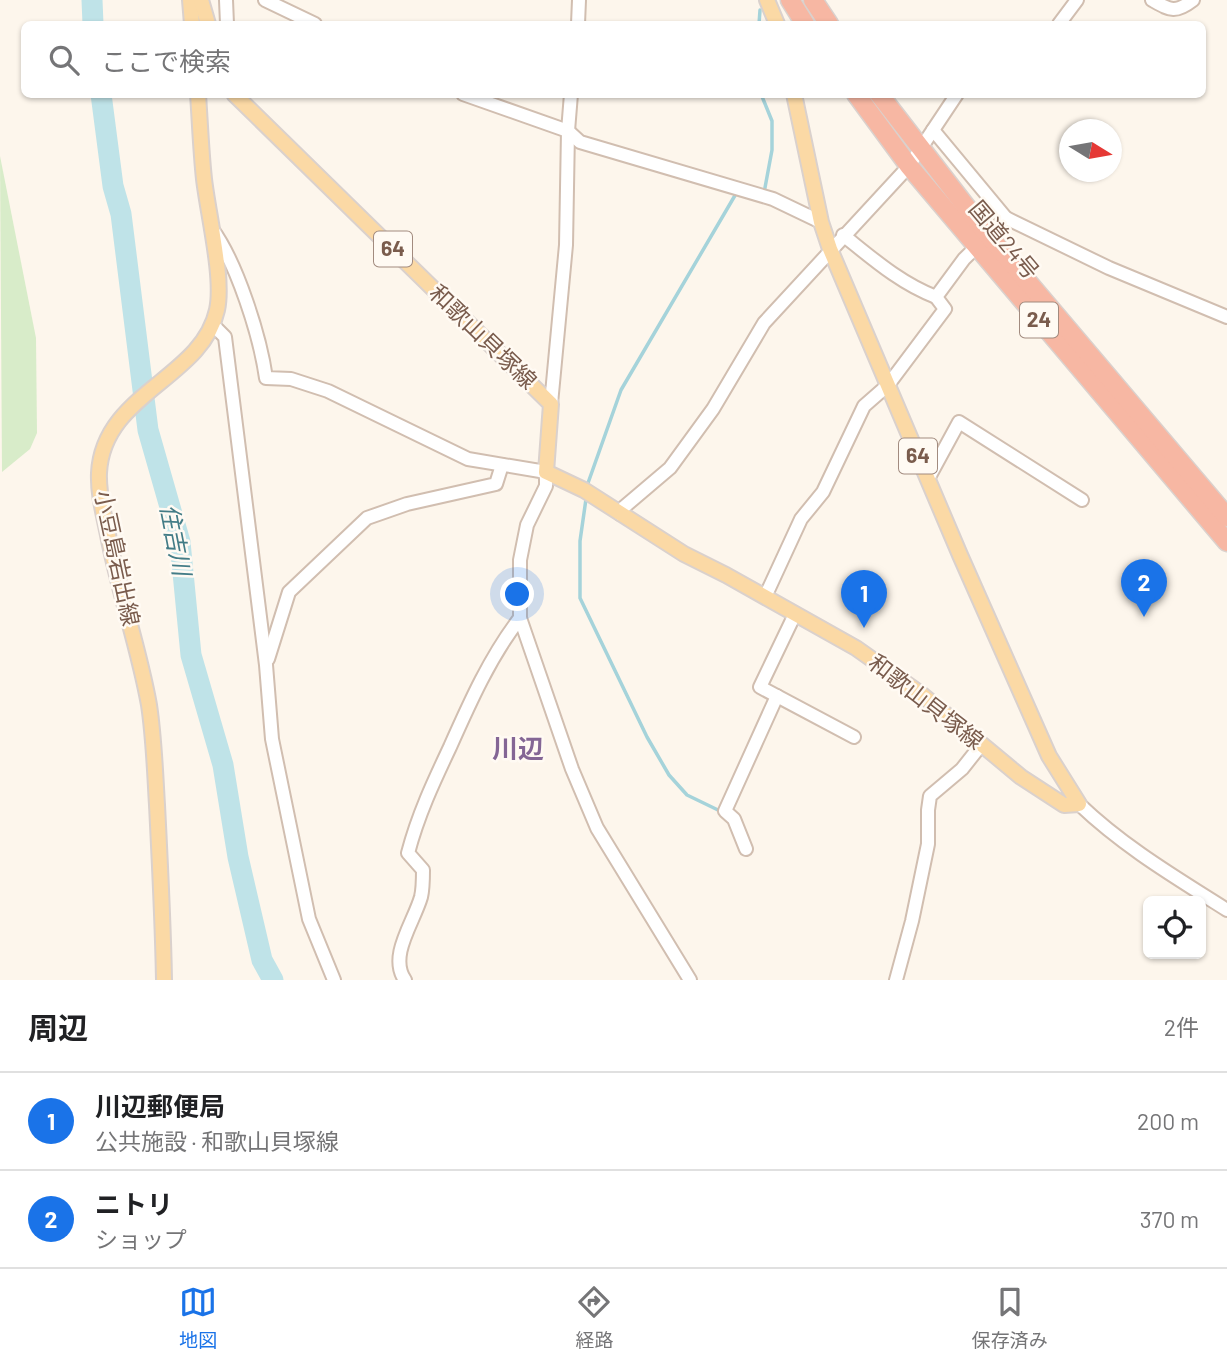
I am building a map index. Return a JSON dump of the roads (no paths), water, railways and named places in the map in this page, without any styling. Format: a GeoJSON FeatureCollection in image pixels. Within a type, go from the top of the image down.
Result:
{"type":"FeatureCollection","features":[{"type":"Feature","properties":{"kind":"highway"},"geometry":{"type":"LineString","coordinates":[[790,0],[803,21]]}},
{"type":"Feature","properties":{"kind":"highway"},"geometry":{"type":"LineString","coordinates":[[813,0],[827,21]]}},
{"type":"Feature","properties":{"kind":"highway","name":"国道24号"},"geometry":{"type":"LineString","coordinates":[[859,98],[909,166],[982,241],[1227,517]]}},
{"type":"Feature","properties":{"kind":"highway","name":"国道24号"},"geometry":{"type":"LineString","coordinates":[[882,98],[982,241],[1227,542]]}},
{"type":"Feature","properties":{"kind":"main road"},"geometry":{"type":"LineString","coordinates":[[190,0],[192,21]]}},
{"type":"Feature","properties":{"kind":"main road"},"geometry":{"type":"LineString","coordinates":[[201,0],[207,21]]}},
{"type":"Feature","properties":{"kind":"main road"},"geometry":{"type":"LineString","coordinates":[[767,0],[776,21]]}},
{"type":"Feature","properties":{"kind":"main road","name":"小豆島岩出線"},"geometry":{"type":"LineString","coordinates":[[164,980],[163,899],[149,709],[140,660],[113,560],[100,497],[99,470],[105,446],[121,417],[140,397],[182,365],[202,342],[217,310],[219,284],[204,177],[198,98]]}},
{"type":"Feature","properties":{"kind":"main road","name":"和歌山貝塚線"},"geometry":{"type":"LineString","coordinates":[[238,98],[551,404],[545,472],[584,490],[684,554],[856,648],[910,686],[1021,777],[1064,806],[1079,804]]}},
{"type":"Feature","properties":{"kind":"main road","name":"64"},"geometry":{"type":"LineString","coordinates":[[795,98],[821,222],[830,249],[1049,756],[1079,804]]}},
{"type":"Feature","properties":{"kind":"street"},"geometry":{"type":"LineString","coordinates":[[226,0],[227,21]]}},
{"type":"Feature","properties":{"kind":"street"},"geometry":{"type":"LineString","coordinates":[[265,0],[310,21]]}},
{"type":"Feature","properties":{"kind":"street"},"geometry":{"type":"LineString","coordinates":[[578,21],[579,0]]}},
{"type":"Feature","properties":{"kind":"street"},"geometry":{"type":"LineString","coordinates":[[1061,21],[1077,0]]}},
{"type":"Feature","properties":{"kind":"street"},"geometry":{"type":"LineString","coordinates":[[1152,0],[1170,9],[1181,9],[1193,0]]}},
{"type":"Feature","properties":{"kind":"street"},"geometry":{"type":"LineString","coordinates":[[474,98],[568,131],[580,142],[773,199],[821,222]]}},
{"type":"Feature","properties":{"kind":"street"},"geometry":{"type":"LineString","coordinates":[[551,404],[566,245],[571,98]]}},
{"type":"Feature","properties":{"kind":"street"},"geometry":{"type":"LineString","coordinates":[[620,514],[624,507],[670,468],[713,409],[764,323],[909,166],[954,98]]}},
{"type":"Feature","properties":{"kind":"street"},"geometry":{"type":"LineString","coordinates":[[933,131],[1006,218],[1126,276],[1227,317]]}},
{"type":"Feature","properties":{"kind":"street"},"geometry":{"type":"LineString","coordinates":[[936,297],[964,259],[1006,218]]}},
{"type":"Feature","properties":{"kind":"street"},"geometry":{"type":"LineString","coordinates":[[211,228],[222,243],[246,305],[261,347],[266,378],[291,379],[328,391],[468,459],[545,472],[546,486],[527,525],[520,561],[520,618],[572,769],[597,828],[690,980]]}},
{"type":"Feature","properties":{"kind":"street"},"geometry":{"type":"LineString","coordinates":[[765,597],[801,519],[823,492],[864,406],[888,385],[945,309],[936,297],[896,277],[843,235]]}},
{"type":"Feature","properties":{"kind":"street"},"geometry":{"type":"LineString","coordinates":[[212,324],[225,337],[266,665],[272,739],[309,919],[334,980]]}},
{"type":"Feature","properties":{"kind":"street"},"geometry":{"type":"LineString","coordinates":[[928,479],[960,422],[1082,500]]}},
{"type":"Feature","properties":{"kind":"street"},"geometry":{"type":"LineString","coordinates":[[266,665],[289,592],[367,518],[407,504],[496,484],[502,465]]}},
{"type":"Feature","properties":{"kind":"street"},"geometry":{"type":"LineString","coordinates":[[795,614],[760,687],[854,737]]}},
{"type":"Feature","properties":{"kind":"street"},"geometry":{"type":"LineString","coordinates":[[405,980],[400,972],[399,955],[422,895],[423,870],[408,853],[419,815],[466,708],[507,635],[520,618]]}},
{"type":"Feature","properties":{"kind":"street"},"geometry":{"type":"LineString","coordinates":[[746,849],[734,819],[725,811],[777,696]]}},
{"type":"Feature","properties":{"kind":"street"},"geometry":{"type":"LineString","coordinates":[[896,980],[928,844],[930,796],[962,769],[981,745]]}},
{"type":"Feature","properties":{"kind":"street"},"geometry":{"type":"LineString","coordinates":[[1079,804],[1137,853],[1227,910]]}},
{"type":"Feature","properties":{"kind":"waterway","name":"住吉川"},"geometry":{"type":"LineString","coordinates":[[92,0],[93,21]]}},
{"type":"Feature","properties":{"kind":"waterway"},"geometry":{"type":"LineString","coordinates":[[759,21],[760,10]]}},
{"type":"Feature","properties":{"kind":"waterway","name":"住吉川"},"geometry":{"type":"LineString","coordinates":[[102,98],[113,186],[121,214],[148,430],[180,542],[191,655],[223,765],[238,857],[262,960],[273,980]]}},
{"type":"Feature","properties":{"kind":"waterway"},"geometry":{"type":"LineString","coordinates":[[763,98],[772,121],[772,150],[764,193]]}},
{"type":"Feature","properties":{"kind":"waterway"},"geometry":{"type":"LineString","coordinates":[[588,483],[621,390],[739,192]]}},
{"type":"Feature","properties":{"kind":"waterway"},"geometry":{"type":"LineString","coordinates":[[586,499],[580,541],[580,598],[647,737],[669,775],[687,795],[718,810]]}},
{"type":"Feature","properties":{"kind":"place","name":"ニトリ"},"geometry":{"type":"Point","coordinates":[1144,617]}},
{"type":"Feature","properties":{"kind":"place","name":"川辺郵便局"},"geometry":{"type":"Point","coordinates":[864,628]}},
{"type":"Feature","properties":{"kind":"district","name":"川辺"},"geometry":{"type":"Point","coordinates":[518,749]}}]}
